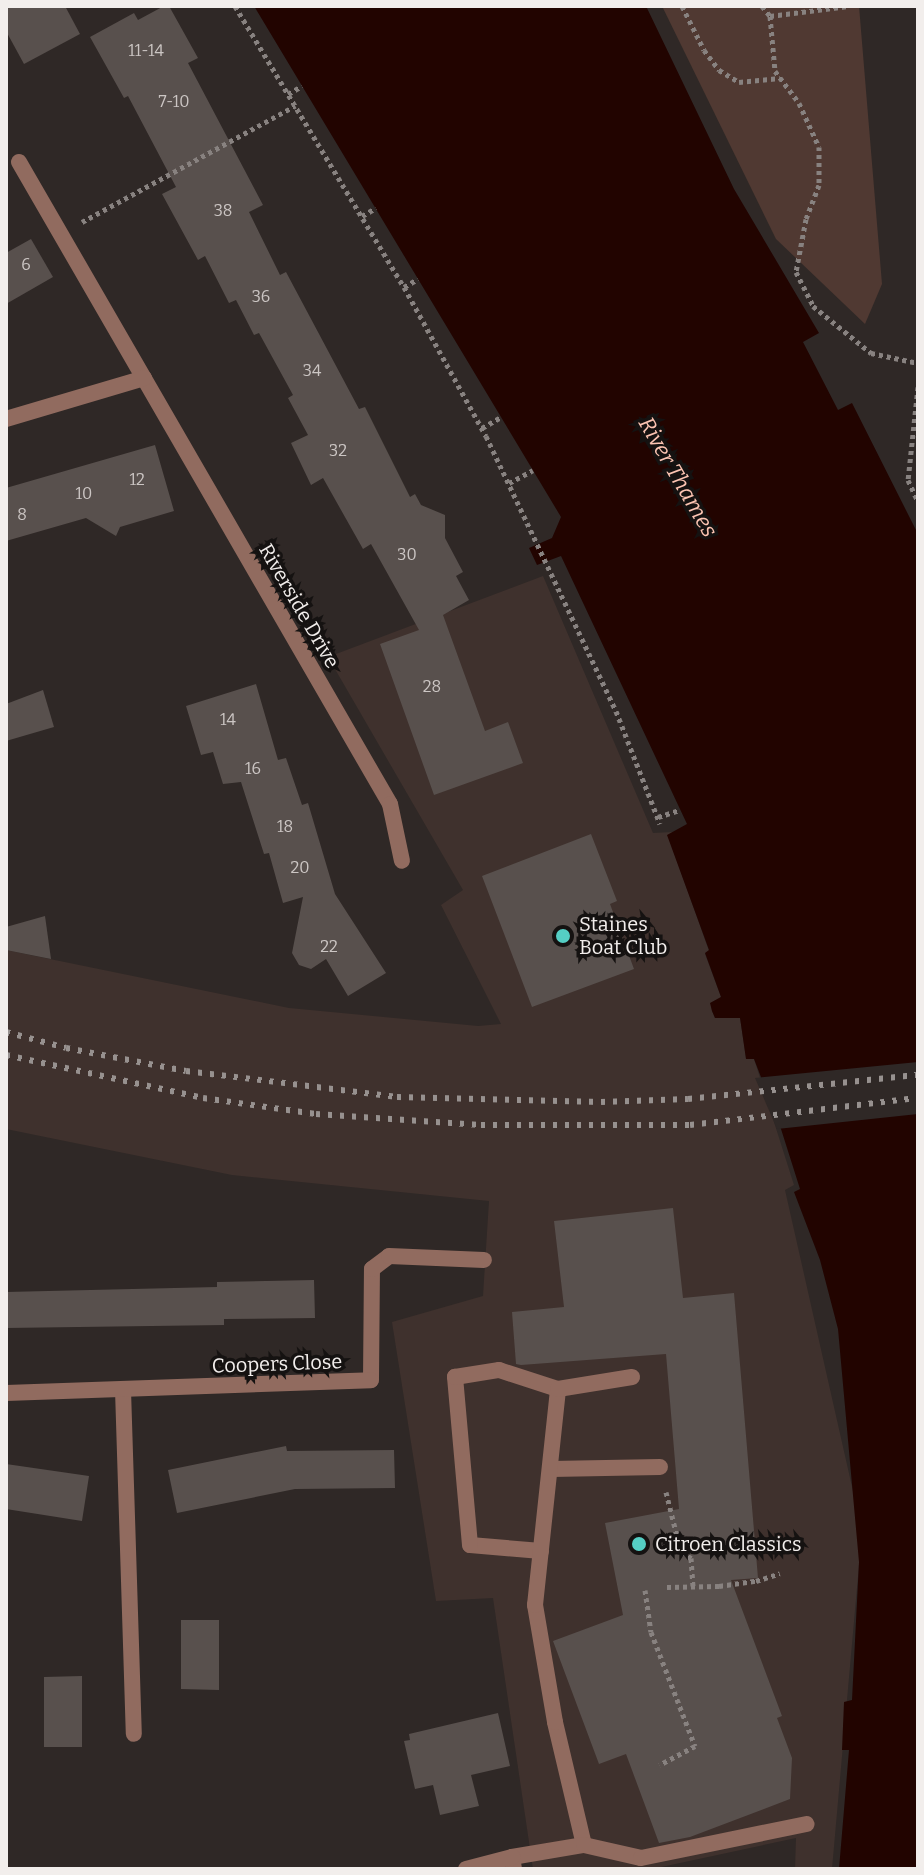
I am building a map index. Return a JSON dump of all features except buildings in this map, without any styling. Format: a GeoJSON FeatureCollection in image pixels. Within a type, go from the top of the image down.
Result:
{"type":"FeatureCollection","features":[{"type":"Feature","properties":{"kind":"street","name":"Riverside Drive"},"geometry":{"type":"LineString","coordinates":[[19,162],[390,804],[402,861]]}},
{"type":"Feature","properties":{"kind":"street"},"geometry":{"type":"LineString","coordinates":[[6,419],[144,378]]}},
{"type":"Feature","properties":{"kind":"street","name":"Coopers Close"},"geometry":{"type":"LineString","coordinates":[[6,1393],[371,1380],[372,1269],[389,1256],[484,1260]]}},
{"type":"Feature","properties":{"kind":"street"},"geometry":{"type":"LineString","coordinates":[[541,1551],[470,1545],[455,1377],[499,1370],[558,1389],[632,1377]]}},
{"type":"Feature","properties":{"kind":"street"},"geometry":{"type":"LineString","coordinates":[[558,1389],[535,1605],[555,1722],[584,1845]]}},
{"type":"Feature","properties":{"kind":"street"},"geometry":{"type":"LineString","coordinates":[[123,1390],[134,1734]]}},
{"type":"Feature","properties":{"kind":"street"},"geometry":{"type":"LineString","coordinates":[[551,1469],[660,1467]]}},
{"type":"Feature","properties":{"kind":"street"},"geometry":{"type":"LineString","coordinates":[[466,1869],[513,1863],[584,1845],[641,1858],[807,1824]]}},
{"type":"Feature","properties":{"kind":"path"},"geometry":{"type":"LineString","coordinates":[[235,6],[404,287],[482,428],[552,570],[616,711],[659,820],[680,810]]}},
{"type":"Feature","properties":{"kind":"path"},"geometry":{"type":"LineString","coordinates":[[682,6],[704,50],[719,70],[739,82],[780,78]]}},
{"type":"Feature","properties":{"kind":"path"},"geometry":{"type":"LineString","coordinates":[[762,6],[770,16],[775,71],[799,103],[819,147],[819,185],[800,240],[796,272],[813,306],[871,353],[918,363]]}},
{"type":"Feature","properties":{"kind":"path"},"geometry":{"type":"LineString","coordinates":[[770,16],[848,6]]}},
{"type":"Feature","properties":{"kind":"path"},"geometry":{"type":"LineString","coordinates":[[288,94],[302,86]]}},
{"type":"Feature","properties":{"kind":"path"},"geometry":{"type":"LineString","coordinates":[[60,234],[295,106]]}},
{"type":"Feature","properties":{"kind":"path"},"geometry":{"type":"LineString","coordinates":[[362,216],[376,208]]}},
{"type":"Feature","properties":{"kind":"path"},"geometry":{"type":"LineString","coordinates":[[404,287],[418,279]]}},
{"type":"Feature","properties":{"kind":"path"},"geometry":{"type":"LineString","coordinates":[[918,387],[908,480],[918,501]]}},
{"type":"Feature","properties":{"kind":"path"},"geometry":{"type":"LineString","coordinates":[[482,428],[501,417]]}},
{"type":"Feature","properties":{"kind":"path"},"geometry":{"type":"LineString","coordinates":[[509,483],[533,470]]}},
{"type":"Feature","properties":{"kind":"path"},"geometry":{"type":"LineString","coordinates":[[660,1467],[681,1552],[691,1558],[693,1586]]}},
{"type":"Feature","properties":{"kind":"path"},"geometry":{"type":"LineString","coordinates":[[667,1587],[756,1581],[780,1573]]}},
{"type":"Feature","properties":{"kind":"path"},"geometry":{"type":"LineString","coordinates":[[645,1590],[651,1632],[695,1746],[660,1765]]}},
{"type":"Feature","properties":{"kind":"shaded area"},"geometry":{"type":"Polygon","coordinates":[[[662,6],[859,6],[882,284],[865,324],[776,239],[662,6]]]}},
{"type":"Feature","properties":{"kind":"shaded area"},"geometry":{"type":"Polygon","coordinates":[[[543,576],[653,833],[673,832],[668,836],[709,951],[705,954],[721,997],[711,1003],[712,1011],[715,1018],[740,1017],[746,1058],[754,1059],[794,1185],[785,1190],[862,1531],[832,1869],[795,1869],[796,1838],[652,1869],[533,1869],[493,1598],[436,1601],[392,1322],[483,1296],[489,1201],[232,1175],[6,1129],[6,950],[289,1008],[478,1026],[501,1024],[441,905],[463,890],[328,657],[543,576]]]}},
{"type":"Feature","properties":{"kind":"water","name":"River Thames"},"geometry":{"type":"Polygon","coordinates":[[[254,6],[646,6],[734,189],[819,333],[803,342],[838,410],[852,403],[918,534],[918,1869],[839,1869],[849,1750],[842,1750],[844,1702],[852,1700],[859,1562],[838,1329],[820,1260],[794,1192],[800,1189],[781,1129],[754,1059],[746,1059],[740,1018],[715,1018],[712,1011],[710,1003],[721,997],[705,953],[709,950],[667,835],[687,824],[561,556],[537,565],[529,548],[552,538],[561,517],[254,6]]]}},
{"type":"Feature","properties":{"kind":"pier"},"geometry":{"type":"Polygon","coordinates":[[[918,1062],[918,1114],[777,1129],[755,1078],[918,1062]]]}},
{"type":"Feature","properties":{"kind":"railway"},"geometry":{"type":"LineString","coordinates":[[6,1032],[66,1048],[186,1071],[397,1097],[601,1102],[688,1099],[918,1075]]}},
{"type":"Feature","properties":{"kind":"railway"},"geometry":{"type":"LineString","coordinates":[[6,1055],[203,1098],[316,1114],[481,1125],[690,1125],[918,1098]]}},
{"type":"Feature","properties":{"kind":"place","name":"Staines Boat Club"},"geometry":{"type":"Point","coordinates":[563,936]}},
{"type":"Feature","properties":{"kind":"place","name":"Citroen Classics"},"geometry":{"type":"Point","coordinates":[639,1544]}}]}
